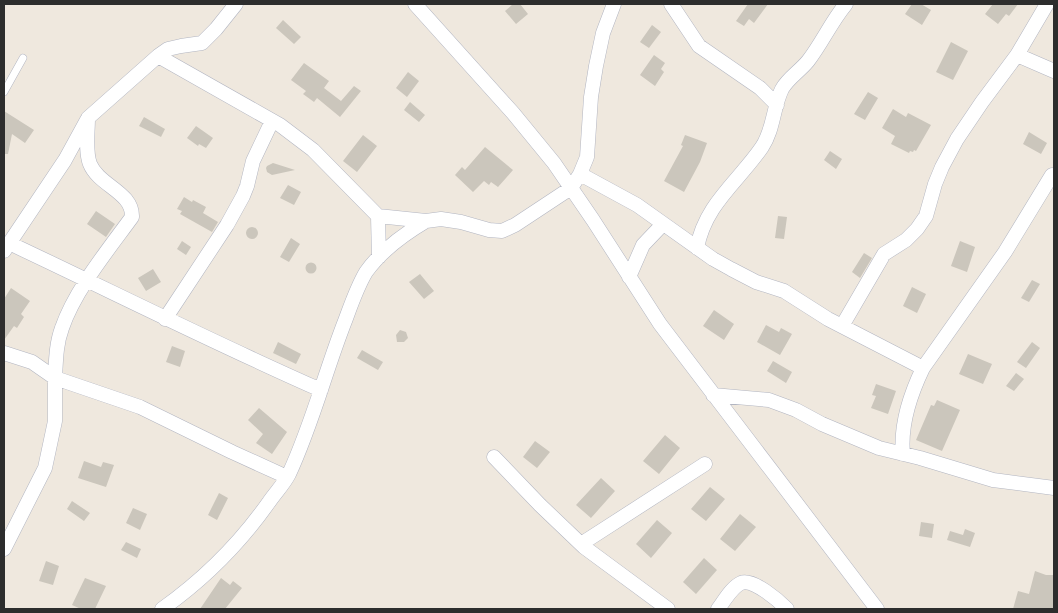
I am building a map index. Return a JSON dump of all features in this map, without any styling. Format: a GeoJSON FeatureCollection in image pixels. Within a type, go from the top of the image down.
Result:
{"type":"FeatureCollection","features":[{"type":"Feature","properties":{"kind":"street"},"geometry":{"type":"LineString","coordinates":[[236,4],[216,30],[202,43],[168,49],[106,100],[88,118],[65,160],[6,247],[88,280],[321,390]]}},
{"type":"Feature","properties":{"kind":"street"},"geometry":{"type":"LineString","coordinates":[[414,4],[513,113],[554,163],[660,324],[877,609]]}},
{"type":"Feature","properties":{"kind":"street"},"geometry":{"type":"LineString","coordinates":[[671,4],[699,46],[760,88],[777,105]]}},
{"type":"Feature","properties":{"kind":"street"},"geometry":{"type":"LineString","coordinates":[[697,248],[700,232],[710,212],[763,146],[771,130],[784,87],[809,59],[846,4]]}},
{"type":"Feature","properties":{"kind":"street"},"geometry":{"type":"LineString","coordinates":[[842,326],[884,254],[906,240],[918,229],[926,216],[942,167],[957,139],[1017,56],[1047,4]]}},
{"type":"Feature","properties":{"kind":"street"},"geometry":{"type":"LineString","coordinates":[[158,56],[294,135],[313,150],[378,216],[426,221],[441,219],[461,222],[489,230],[502,230],[520,221],[571,188],[580,174],[587,157],[591,97],[596,66],[603,33],[612,5]]}},
{"type":"Feature","properties":{"kind":"street"},"geometry":{"type":"LineString","coordinates":[[1017,56],[1054,72]]}},
{"type":"Feature","properties":{"kind":"street"},"geometry":{"type":"LineString","coordinates":[[4,549],[45,468],[51,445],[55,421],[57,349],[61,329],[70,309],[88,280],[132,218],[132,209],[127,200],[104,182],[91,166],[88,157],[88,118]]}},
{"type":"Feature","properties":{"kind":"street"},"geometry":{"type":"LineString","coordinates":[[165,318],[227,225],[245,191],[253,161],[272,121]]}},
{"type":"Feature","properties":{"kind":"street"},"geometry":{"type":"LineString","coordinates":[[580,174],[636,205],[731,270],[756,282],[784,291],[814,311],[923,368]]}},
{"type":"Feature","properties":{"kind":"street"},"geometry":{"type":"LineString","coordinates":[[903,454],[904,423],[916,382],[923,368],[1005,252],[1052,175]]}},
{"type":"Feature","properties":{"kind":"street"},"geometry":{"type":"LineString","coordinates":[[378,216],[379,257]]}},
{"type":"Feature","properties":{"kind":"street"},"geometry":{"type":"LineString","coordinates":[[162,609],[189,590],[254,524],[287,477],[307,433],[354,298],[366,274],[379,257],[406,233],[426,221]]}},
{"type":"Feature","properties":{"kind":"street"},"geometry":{"type":"LineString","coordinates":[[628,277],[643,245],[663,224]]}},
{"type":"Feature","properties":{"kind":"street"},"geometry":{"type":"LineString","coordinates":[[4,353],[32,362],[55,378],[140,407],[287,477]]}},
{"type":"Feature","properties":{"kind":"street"},"geometry":{"type":"LineString","coordinates":[[713,394],[769,400],[796,410],[879,448],[993,480],[1054,488]]}},
{"type":"Feature","properties":{"kind":"street"},"geometry":{"type":"LineString","coordinates":[[494,457],[581,544],[668,609]]}},
{"type":"Feature","properties":{"kind":"street"},"geometry":{"type":"LineString","coordinates":[[581,544],[705,464]]}},
{"type":"Feature","properties":{"kind":"street"},"geometry":{"type":"LineString","coordinates":[[718,609],[742,582],[749,582],[765,590],[787,609]]}},
{"type":"Feature","properties":{"kind":"lane"},"geometry":{"type":"LineString","coordinates":[[4,92],[23,58]]}},
{"type":"Feature","properties":{"kind":"building"},"geometry":{"type":"Polygon","coordinates":[[[513,4],[520,4],[528,14],[516,24],[505,11],[513,4]]]}},
{"type":"Feature","properties":{"kind":"building"},"geometry":{"type":"Polygon","coordinates":[[[748,4],[768,4],[754,23],[749,19],[744,26],[736,21],[748,4]]]}},
{"type":"Feature","properties":{"kind":"building"},"geometry":{"type":"Polygon","coordinates":[[[912,4],[921,4],[931,10],[922,25],[905,14],[912,4]]]}},
{"type":"Feature","properties":{"kind":"building"},"geometry":{"type":"Polygon","coordinates":[[[993,4],[1018,4],[1009,16],[1006,14],[998,24],[985,14],[993,4]]]}},
{"type":"Feature","properties":{"kind":"building"},"geometry":{"type":"Polygon","coordinates":[[[283,20],[301,37],[294,44],[276,28],[283,20]]]}},
{"type":"Feature","properties":{"kind":"building"},"geometry":{"type":"Polygon","coordinates":[[[652,25],[661,32],[649,48],[640,42],[652,25]]]}},
{"type":"Feature","properties":{"kind":"building"},"geometry":{"type":"Polygon","coordinates":[[[951,42],[968,51],[953,80],[936,72],[951,42]]]}},
{"type":"Feature","properties":{"kind":"building"},"geometry":{"type":"Polygon","coordinates":[[[654,55],[665,63],[661,69],[664,72],[655,86],[640,75],[654,55]]]}},
{"type":"Feature","properties":{"kind":"building"},"geometry":{"type":"Polygon","coordinates":[[[304,63],[329,81],[324,88],[341,101],[354,86],[361,91],[340,117],[317,98],[314,102],[303,94],[306,91],[291,80],[304,63]]]}},
{"type":"Feature","properties":{"kind":"building"},"geometry":{"type":"Polygon","coordinates":[[[408,72],[419,81],[407,97],[396,88],[408,72]]]}},
{"type":"Feature","properties":{"kind":"building"},"geometry":{"type":"Polygon","coordinates":[[[868,92],[878,98],[865,120],[854,114],[868,92]]]}},
{"type":"Feature","properties":{"kind":"building"},"geometry":{"type":"Polygon","coordinates":[[[410,102],[425,115],[419,122],[404,110],[410,102]]]}},
{"type":"Feature","properties":{"kind":"building"},"geometry":{"type":"Polygon","coordinates":[[[893,109],[906,117],[908,113],[931,125],[916,151],[910,151],[909,153],[891,144],[895,136],[882,128],[893,109]]]}},
{"type":"Feature","properties":{"kind":"building"},"geometry":{"type":"Polygon","coordinates":[[[4,111],[34,130],[25,143],[12,134],[8,154],[4,154],[4,111]]]}},
{"type":"Feature","properties":{"kind":"building"},"geometry":{"type":"Polygon","coordinates":[[[144,117],[165,129],[161,137],[139,126],[144,117]]]}},
{"type":"Feature","properties":{"kind":"building"},"geometry":{"type":"Polygon","coordinates":[[[196,126],[213,138],[206,148],[199,144],[198,146],[187,138],[196,126]]]}},
{"type":"Feature","properties":{"kind":"building"},"geometry":{"type":"Polygon","coordinates":[[[1029,132],[1047,143],[1041,154],[1023,144],[1029,132]]]}},
{"type":"Feature","properties":{"kind":"building"},"geometry":{"type":"Polygon","coordinates":[[[363,135],[377,146],[357,172],[343,161],[363,135]]]}},
{"type":"Feature","properties":{"kind":"building"},"geometry":{"type":"Polygon","coordinates":[[[685,135],[707,143],[700,162],[684,192],[664,181],[683,146],[681,145],[685,135]]]}},
{"type":"Feature","properties":{"kind":"building"},"geometry":{"type":"Polygon","coordinates":[[[485,147],[513,170],[498,187],[491,182],[489,185],[484,181],[473,192],[455,175],[462,167],[465,170],[485,147]]]}},
{"type":"Feature","properties":{"kind":"building"},"geometry":{"type":"Polygon","coordinates":[[[830,151],[842,159],[836,169],[824,160],[830,151]]]}},
{"type":"Feature","properties":{"kind":"building"},"geometry":{"type":"Polygon","coordinates":[[[273,163],[295,170],[272,175],[267,172],[266,168],[273,163]]]}},
{"type":"Feature","properties":{"kind":"building"},"geometry":{"type":"Polygon","coordinates":[[[288,185],[301,192],[294,205],[280,198],[288,185]]]}},
{"type":"Feature","properties":{"kind":"building"},"geometry":{"type":"Polygon","coordinates":[[[184,197],[206,207],[203,213],[218,222],[212,232],[180,214],[182,211],[177,209],[184,197]]]}},
{"type":"Feature","properties":{"kind":"building"},"geometry":{"type":"Polygon","coordinates":[[[96,211],[115,224],[106,237],[87,224],[96,211]]]}},
{"type":"Feature","properties":{"kind":"building"},"geometry":{"type":"Polygon","coordinates":[[[778,216],[787,217],[784,239],[775,238],[778,216]]]}},
{"type":"Feature","properties":{"kind":"building"},"geometry":{"type":"Polygon","coordinates":[[[250,227],[254,227],[258,233],[254,239],[250,239],[246,235],[246,231],[250,227]]]}},
{"type":"Feature","properties":{"kind":"building"},"geometry":{"type":"Polygon","coordinates":[[[291,238],[300,244],[289,262],[280,257],[291,238]]]}},
{"type":"Feature","properties":{"kind":"building"},"geometry":{"type":"Polygon","coordinates":[[[182,241],[191,247],[186,255],[177,249],[182,241]]]}},
{"type":"Feature","properties":{"kind":"building"},"geometry":{"type":"Polygon","coordinates":[[[960,241],[975,247],[967,272],[951,266],[960,241]]]}},
{"type":"Feature","properties":{"kind":"building"},"geometry":{"type":"Polygon","coordinates":[[[864,253],[872,258],[860,278],[852,272],[864,253]]]}},
{"type":"Feature","properties":{"kind":"building"},"geometry":{"type":"Polygon","coordinates":[[[309,263],[313,263],[316,268],[315,272],[309,273],[306,270],[306,266],[309,263]]]}},
{"type":"Feature","properties":{"kind":"building"},"geometry":{"type":"Polygon","coordinates":[[[153,269],[161,282],[146,291],[138,278],[153,269]]]}},
{"type":"Feature","properties":{"kind":"building"},"geometry":{"type":"Polygon","coordinates":[[[420,274],[434,291],[424,299],[409,282],[420,274]]]}},
{"type":"Feature","properties":{"kind":"building"},"geometry":{"type":"Polygon","coordinates":[[[1032,280],[1040,284],[1029,302],[1021,298],[1032,280]]]}},
{"type":"Feature","properties":{"kind":"building"},"geometry":{"type":"Polygon","coordinates":[[[912,287],[926,294],[917,313],[903,306],[912,287]]]}},
{"type":"Feature","properties":{"kind":"building"},"geometry":{"type":"Polygon","coordinates":[[[11,288],[30,301],[21,314],[24,317],[17,328],[14,326],[4,340],[4,299],[11,288]]]}},
{"type":"Feature","properties":{"kind":"building"},"geometry":{"type":"Polygon","coordinates":[[[714,310],[734,324],[724,340],[703,326],[714,310]]]}},
{"type":"Feature","properties":{"kind":"building"},"geometry":{"type":"Polygon","coordinates":[[[766,325],[779,332],[781,328],[792,334],[780,355],[757,342],[766,325]]]}},
{"type":"Feature","properties":{"kind":"building"},"geometry":{"type":"Polygon","coordinates":[[[400,330],[406,332],[408,338],[404,342],[397,342],[396,335],[400,330]]]}},
{"type":"Feature","properties":{"kind":"building"},"geometry":{"type":"Polygon","coordinates":[[[278,342],[301,354],[296,364],[273,353],[278,342]]]}},
{"type":"Feature","properties":{"kind":"building"},"geometry":{"type":"Polygon","coordinates":[[[1032,342],[1040,348],[1026,368],[1017,362],[1032,342]]]}},
{"type":"Feature","properties":{"kind":"building"},"geometry":{"type":"Polygon","coordinates":[[[172,346],[185,351],[180,367],[166,362],[172,346]]]}},
{"type":"Feature","properties":{"kind":"building"},"geometry":{"type":"Polygon","coordinates":[[[362,350],[383,362],[378,370],[357,358],[362,350]]]}},
{"type":"Feature","properties":{"kind":"building"},"geometry":{"type":"Polygon","coordinates":[[[968,354],[992,364],[983,384],[959,374],[968,354]]]}},
{"type":"Feature","properties":{"kind":"building"},"geometry":{"type":"Polygon","coordinates":[[[773,361],[792,372],[786,383],[767,371],[773,361]]]}},
{"type":"Feature","properties":{"kind":"building"},"geometry":{"type":"Polygon","coordinates":[[[1016,373],[1024,379],[1014,391],[1006,386],[1016,373]]]}},
{"type":"Feature","properties":{"kind":"building"},"geometry":{"type":"Polygon","coordinates":[[[876,384],[896,391],[888,414],[871,408],[876,396],[872,395],[876,384]]]}},
{"type":"Feature","properties":{"kind":"building"},"geometry":{"type":"Polygon","coordinates":[[[937,400],[960,410],[942,451],[916,440],[931,405],[934,406],[937,400]]]}},
{"type":"Feature","properties":{"kind":"building"},"geometry":{"type":"Polygon","coordinates":[[[259,408],[287,432],[272,454],[256,443],[263,434],[248,420],[259,408]]]}},
{"type":"Feature","properties":{"kind":"building"},"geometry":{"type":"Polygon","coordinates":[[[665,435],[680,448],[659,474],[643,461],[665,435]]]}},
{"type":"Feature","properties":{"kind":"building"},"geometry":{"type":"Polygon","coordinates":[[[535,441],[550,452],[537,468],[523,457],[535,441]]]}},
{"type":"Feature","properties":{"kind":"building"},"geometry":{"type":"Polygon","coordinates":[[[84,461],[101,467],[103,462],[114,465],[106,487],[78,478],[84,461]]]}},
{"type":"Feature","properties":{"kind":"building"},"geometry":{"type":"Polygon","coordinates":[[[601,478],[615,491],[591,518],[576,505],[601,478]]]}},
{"type":"Feature","properties":{"kind":"building"},"geometry":{"type":"Polygon","coordinates":[[[710,487],[725,499],[706,521],[691,509],[710,487]]]}},
{"type":"Feature","properties":{"kind":"building"},"geometry":{"type":"Polygon","coordinates":[[[219,493],[228,498],[217,520],[208,515],[219,493]]]}},
{"type":"Feature","properties":{"kind":"building"},"geometry":{"type":"Polygon","coordinates":[[[72,501],[90,513],[84,521],[67,509],[72,501]]]}},
{"type":"Feature","properties":{"kind":"building"},"geometry":{"type":"Polygon","coordinates":[[[133,508],[147,514],[140,530],[126,523],[133,508]]]}},
{"type":"Feature","properties":{"kind":"building"},"geometry":{"type":"Polygon","coordinates":[[[740,514],[756,527],[735,551],[720,539],[740,514]]]}},
{"type":"Feature","properties":{"kind":"building"},"geometry":{"type":"Polygon","coordinates":[[[657,520],[672,533],[651,558],[636,544],[657,520]]]}},
{"type":"Feature","properties":{"kind":"building"},"geometry":{"type":"Polygon","coordinates":[[[921,522],[934,524],[932,538],[919,536],[921,522]]]}},
{"type":"Feature","properties":{"kind":"building"},"geometry":{"type":"Polygon","coordinates":[[[965,529],[975,533],[970,547],[947,540],[950,531],[963,535],[965,529]]]}},
{"type":"Feature","properties":{"kind":"building"},"geometry":{"type":"Polygon","coordinates":[[[126,542],[141,549],[137,558],[121,550],[126,542]]]}},
{"type":"Feature","properties":{"kind":"building"},"geometry":{"type":"Polygon","coordinates":[[[704,558],[717,570],[696,594],[683,582],[704,558]]]}},
{"type":"Feature","properties":{"kind":"building"},"geometry":{"type":"Polygon","coordinates":[[[46,561],[59,566],[53,585],[39,581],[46,561]]]}},
{"type":"Feature","properties":{"kind":"building"},"geometry":{"type":"Polygon","coordinates":[[[1035,571],[1046,575],[1054,575],[1054,609],[1013,609],[1018,591],[1029,594],[1035,571]]]}},
{"type":"Feature","properties":{"kind":"building"},"geometry":{"type":"Polygon","coordinates":[[[85,578],[106,586],[95,609],[81,609],[72,605],[85,578]]]}},
{"type":"Feature","properties":{"kind":"building"},"geometry":{"type":"Polygon","coordinates":[[[221,578],[230,585],[233,581],[242,588],[225,609],[200,609],[221,578]]]}}]}
